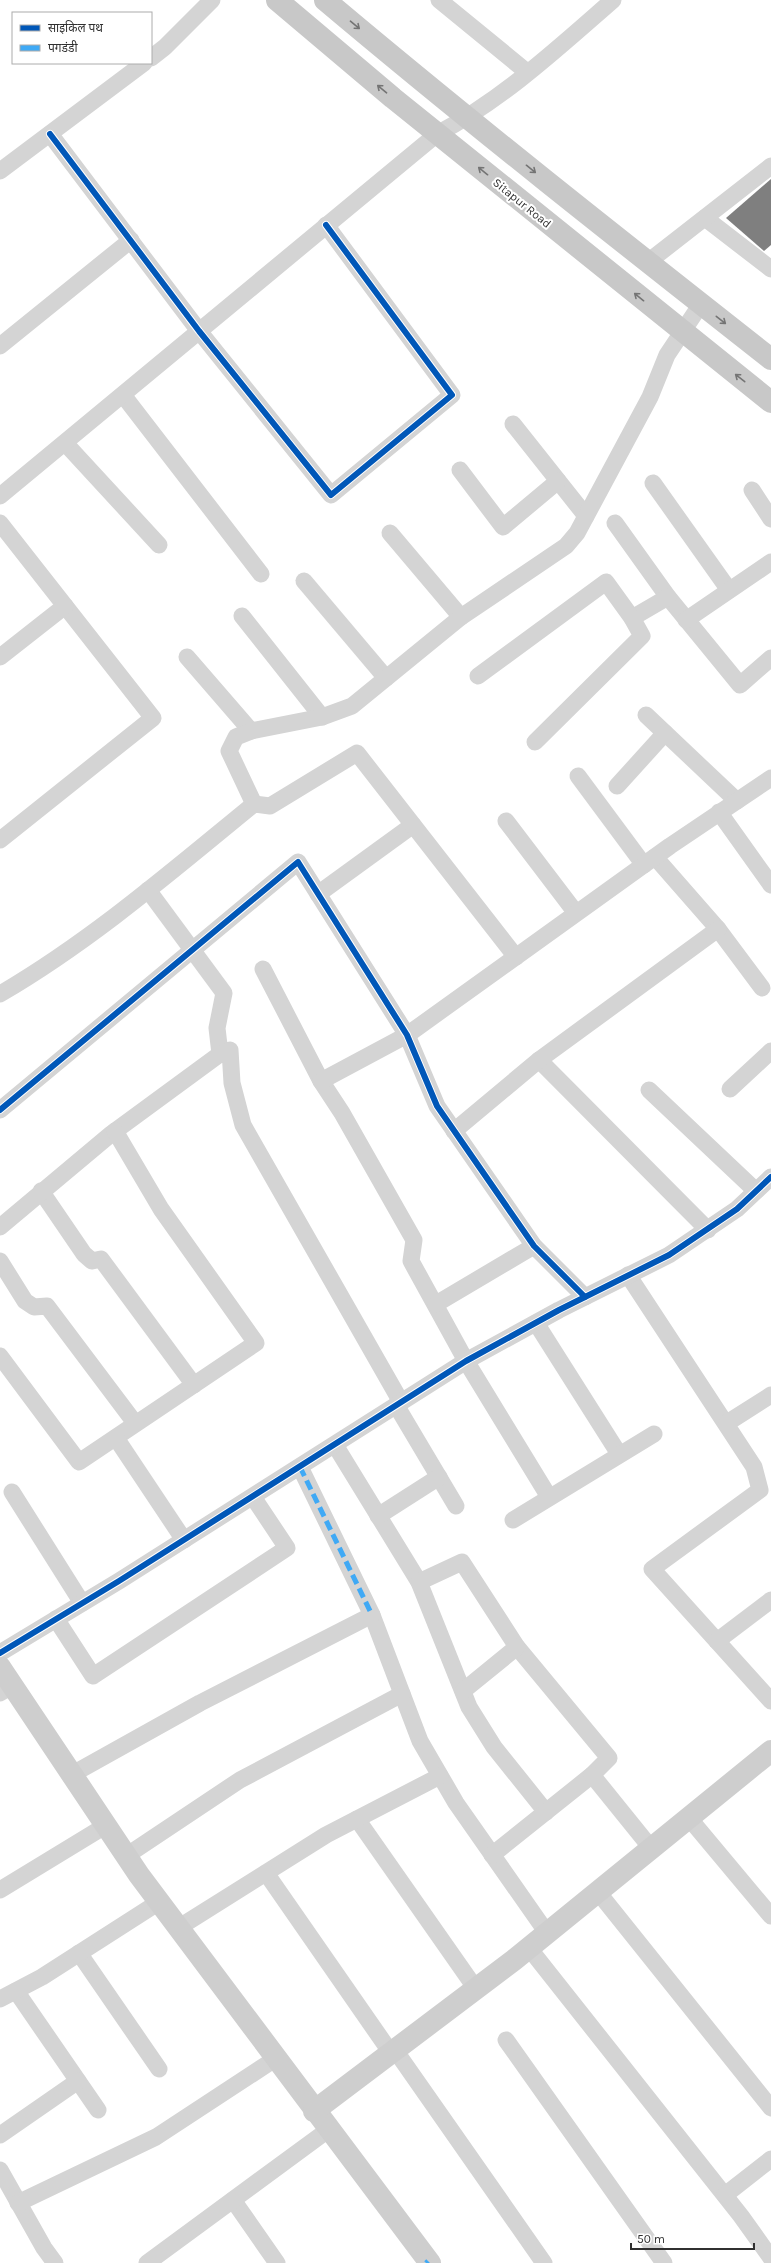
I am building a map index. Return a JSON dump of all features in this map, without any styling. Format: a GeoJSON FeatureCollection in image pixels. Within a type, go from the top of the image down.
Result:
{"type":"FeatureCollection","features":[{"type":"Feature","properties":{"kind":"main road","name":"Sitapur Road"},"geometry":{"type":"LineString","coordinates":[[277,0],[437,134],[771,402]]}},
{"type":"Feature","properties":{"kind":"main road"},"geometry":{"type":"LineString","coordinates":[[325,0],[468,118],[771,359]]}},
{"type":"Feature","properties":{"kind":"street"},"geometry":{"type":"LineString","coordinates":[[152,57],[165,47],[212,0]]}},
{"type":"Feature","properties":{"kind":"street"},"geometry":{"type":"LineString","coordinates":[[439,0],[527,72]]}},
{"type":"Feature","properties":{"kind":"street"},"geometry":{"type":"LineString","coordinates":[[0,496],[437,134],[468,118],[527,72],[613,0]]}},
{"type":"Feature","properties":{"kind":"street"},"geometry":{"type":"LineString","coordinates":[[0,171],[143,64]]}},
{"type":"Feature","properties":{"kind":"street"},"geometry":{"type":"LineString","coordinates":[[50,134],[199,331],[331,495],[452,395],[326,225]]}},
{"type":"Feature","properties":{"kind":"street"},"geometry":{"type":"LineString","coordinates":[[648,262],[771,166]]}},
{"type":"Feature","properties":{"kind":"street"},"geometry":{"type":"LineString","coordinates":[[704,218],[771,269]]}},
{"type":"Feature","properties":{"kind":"street"},"geometry":{"type":"LineString","coordinates":[[0,346],[130,240]]}},
{"type":"Feature","properties":{"kind":"street"},"geometry":{"type":"LineString","coordinates":[[254,804],[228,751],[236,737],[251,731],[322,716],[352,706],[461,617],[566,546],[577,533],[650,398],[667,355],[681,331],[701,304]]}},
{"type":"Feature","properties":{"kind":"street"},"geometry":{"type":"LineString","coordinates":[[123,395],[261,574]]}},
{"type":"Feature","properties":{"kind":"street"},"geometry":{"type":"LineString","coordinates":[[513,424],[586,516]]}},
{"type":"Feature","properties":{"kind":"street"},"geometry":{"type":"LineString","coordinates":[[65,443],[159,545]]}},
{"type":"Feature","properties":{"kind":"street"},"geometry":{"type":"LineString","coordinates":[[460,470],[503,527],[558,481]]}},
{"type":"Feature","properties":{"kind":"street"},"geometry":{"type":"LineString","coordinates":[[653,483],[729,590]]}},
{"type":"Feature","properties":{"kind":"street"},"geometry":{"type":"LineString","coordinates":[[752,490],[771,519]]}},
{"type":"Feature","properties":{"kind":"street"},"geometry":{"type":"LineString","coordinates":[[615,523],[668,597],[740,685],[771,658]]}},
{"type":"Feature","properties":{"kind":"street"},"geometry":{"type":"LineString","coordinates":[[0,840],[153,718],[65,606],[2,530]]}},
{"type":"Feature","properties":{"kind":"street"},"geometry":{"type":"LineString","coordinates":[[390,533],[461,617]]}},
{"type":"Feature","properties":{"kind":"street"},"geometry":{"type":"LineString","coordinates":[[686,620],[771,562]]}},
{"type":"Feature","properties":{"kind":"street"},"geometry":{"type":"LineString","coordinates":[[304,582],[386,678]]}},
{"type":"Feature","properties":{"kind":"street"},"geometry":{"type":"LineString","coordinates":[[478,676],[606,582],[632,618],[642,636],[535,742]]}},
{"type":"Feature","properties":{"kind":"street"},"geometry":{"type":"LineString","coordinates":[[632,618],[668,597]]}},
{"type":"Feature","properties":{"kind":"street"},"geometry":{"type":"LineString","coordinates":[[0,657],[65,606]]}},
{"type":"Feature","properties":{"kind":"street"},"geometry":{"type":"LineString","coordinates":[[242,616],[322,716]]}},
{"type":"Feature","properties":{"kind":"street"},"geometry":{"type":"LineString","coordinates":[[187,657],[251,731]]}},
{"type":"Feature","properties":{"kind":"street"},"geometry":{"type":"LineString","coordinates":[[646,715],[737,801]]}},
{"type":"Feature","properties":{"kind":"street"},"geometry":{"type":"LineString","coordinates":[[616,786],[665,733]]}},
{"type":"Feature","properties":{"kind":"street"},"geometry":{"type":"LineString","coordinates":[[0,994],[37,972],[148,890],[254,804],[270,806],[357,753],[516,956]]}},
{"type":"Feature","properties":{"kind":"street"},"geometry":{"type":"LineString","coordinates":[[578,776],[649,861],[718,929],[762,988]]}},
{"type":"Feature","properties":{"kind":"street"},"geometry":{"type":"LineString","coordinates":[[321,1081],[407,1035],[649,861],[771,778]]}},
{"type":"Feature","properties":{"kind":"street"},"geometry":{"type":"LineString","coordinates":[[719,812],[771,885]]}},
{"type":"Feature","properties":{"kind":"street"},"geometry":{"type":"LineString","coordinates":[[506,821],[576,913]]}},
{"type":"Feature","properties":{"kind":"street"},"geometry":{"type":"LineString","coordinates":[[318,894],[413,825]]}},
{"type":"Feature","properties":{"kind":"street"},"geometry":{"type":"LineString","coordinates":[[3,1101],[193,950],[298,862],[407,1035],[437,1106],[534,1246],[585,1297]]}},
{"type":"Feature","properties":{"kind":"street"},"geometry":{"type":"LineString","coordinates":[[148,890],[224,993],[217,1028],[220,1054]]}},
{"type":"Feature","properties":{"kind":"street"},"geometry":{"type":"LineString","coordinates":[[454,1131],[539,1060],[718,929]]}},
{"type":"Feature","properties":{"kind":"street"},"geometry":{"type":"LineString","coordinates":[[263,969],[321,1081],[342,1113],[414,1240],[411,1262],[436,1304],[466,1361],[549,1498]]}},
{"type":"Feature","properties":{"kind":"street"},"geometry":{"type":"LineString","coordinates":[[0,1227],[40,1191],[115,1131],[220,1054],[230,1050],[232,1083],[244,1125],[456,1506]]}},
{"type":"Feature","properties":{"kind":"street"},"geometry":{"type":"LineString","coordinates":[[730,1088],[771,1051]]}},
{"type":"Feature","properties":{"kind":"street"},"geometry":{"type":"LineString","coordinates":[[539,1060],[708,1230]]}},
{"type":"Feature","properties":{"kind":"street"},"geometry":{"type":"LineString","coordinates":[[649,1090],[756,1191]]}},
{"type":"Feature","properties":{"kind":"street"},"geometry":{"type":"LineString","coordinates":[[0,1356],[79,1462],[256,1343],[161,1209],[115,1131]]}},
{"type":"Feature","properties":{"kind":"street"},"geometry":{"type":"LineString","coordinates":[[0,1653],[254,1497],[466,1361],[536,1322],[669,1255],[708,1230],[771,1177]]}},
{"type":"Feature","properties":{"kind":"street"},"geometry":{"type":"LineString","coordinates":[[40,1191],[84,1254],[92,1261],[101,1258],[194,1385]]}},
{"type":"Feature","properties":{"kind":"street"},"geometry":{"type":"LineString","coordinates":[[436,1304],[534,1246]]}},
{"type":"Feature","properties":{"kind":"street"},"geometry":{"type":"LineString","coordinates":[[0,1261],[25,1301],[34,1307],[47,1306],[135,1424]]}},
{"type":"Feature","properties":{"kind":"street"},"geometry":{"type":"LineString","coordinates":[[628,1275],[754,1467],[760,1490],[652,1569],[771,1701]]}},
{"type":"Feature","properties":{"kind":"street"},"geometry":{"type":"LineString","coordinates":[[536,1322],[619,1454]]}},
{"type":"Feature","properties":{"kind":"street"},"geometry":{"type":"LineString","coordinates":[[726,1423],[771,1396]]}},
{"type":"Feature","properties":{"kind":"street"},"geometry":{"type":"LineString","coordinates":[[513,1520],[654,1434]]}},
{"type":"Feature","properties":{"kind":"street"},"geometry":{"type":"LineString","coordinates":[[116,1438],[184,1540]]}},
{"type":"Feature","properties":{"kind":"street"},"geometry":{"type":"LineString","coordinates":[[335,1445],[419,1582],[469,1707],[494,1747],[546,1812]]}},
{"type":"Feature","properties":{"kind":"street"},"geometry":{"type":"LineString","coordinates":[[300,1467],[372,1615],[420,1741],[456,1803],[547,1933]]}},
{"type":"Feature","properties":{"kind":"street"},"geometry":{"type":"LineString","coordinates":[[378,1516],[439,1477]]}},
{"type":"Feature","properties":{"kind":"street"},"geometry":{"type":"LineString","coordinates":[[12,1492],[82,1603]]}},
{"type":"Feature","properties":{"kind":"street"},"geometry":{"type":"LineString","coordinates":[[56,1619],[93,1676],[287,1548],[254,1497]]}},
{"type":"Feature","properties":{"kind":"street"},"geometry":{"type":"LineString","coordinates":[[419,1582],[462,1562],[517,1647],[609,1758],[592,1775],[492,1855]]}},
{"type":"Feature","properties":{"kind":"street"},"geometry":{"type":"LineString","coordinates":[[717,1641],[771,1600]]}},
{"type":"Feature","properties":{"kind":"street"},"geometry":{"type":"LineString","coordinates":[[71,1775],[200,1703],[372,1615]]}},
{"type":"Feature","properties":{"kind":"street"},"geometry":{"type":"LineString","coordinates":[[463,1691],[517,1647]]}},
{"type":"Feature","properties":{"kind":"street"},"geometry":{"type":"LineString","coordinates":[[0,1667],[6,1689],[71,1775],[159,1902],[428,2262]]}},
{"type":"Feature","properties":{"kind":"street"},"geometry":{"type":"LineString","coordinates":[[126,1856],[240,1780],[402,1694]]}},
{"type":"Feature","properties":{"kind":"street"},"geometry":{"type":"LineString","coordinates":[[314,2111],[529,1948],[771,1751]]}},
{"type":"Feature","properties":{"kind":"street"},"geometry":{"type":"LineString","coordinates":[[592,1775],[652,1848]]}},
{"type":"Feature","properties":{"kind":"street"},"geometry":{"type":"LineString","coordinates":[[178,1928],[326,1835],[440,1776]]}},
{"type":"Feature","properties":{"kind":"street"},"geometry":{"type":"LineString","coordinates":[[689,1818],[771,1916]]}},
{"type":"Feature","properties":{"kind":"street"},"geometry":{"type":"LineString","coordinates":[[357,1819],[476,1989]]}},
{"type":"Feature","properties":{"kind":"street"},"geometry":{"type":"LineString","coordinates":[[0,1890],[106,1826]]}},
{"type":"Feature","properties":{"kind":"street"},"geometry":{"type":"LineString","coordinates":[[266,1873],[544,2263]]}},
{"type":"Feature","properties":{"kind":"street"},"geometry":{"type":"LineString","coordinates":[[598,1892],[771,2108]]}},
{"type":"Feature","properties":{"kind":"street"},"geometry":{"type":"LineString","coordinates":[[0,1999],[79,1953],[159,1902]]}},
{"type":"Feature","properties":{"kind":"street"},"geometry":{"type":"LineString","coordinates":[[529,1948],[724,2195],[771,2258]]}},
{"type":"Feature","properties":{"kind":"street"},"geometry":{"type":"LineString","coordinates":[[79,1953],[160,2069]]}},
{"type":"Feature","properties":{"kind":"street"},"geometry":{"type":"LineString","coordinates":[[16,1991],[98,2110]]}},
{"type":"Feature","properties":{"kind":"street"},"geometry":{"type":"LineString","coordinates":[[506,2040],[664,2263]]}},
{"type":"Feature","properties":{"kind":"street"},"geometry":{"type":"LineString","coordinates":[[18,2203],[156,2137],[275,2059]]}},
{"type":"Feature","properties":{"kind":"street"},"geometry":{"type":"LineString","coordinates":[[0,2135],[78,2080]]}},
{"type":"Feature","properties":{"kind":"street"},"geometry":{"type":"LineString","coordinates":[[147,2263],[328,2130]]}},
{"type":"Feature","properties":{"kind":"street"},"geometry":{"type":"LineString","coordinates":[[724,2195],[771,2159]]}},
{"type":"Feature","properties":{"kind":"street"},"geometry":{"type":"LineString","coordinates":[[0,2170],[44,2248],[55,2263]]}},
{"type":"Feature","properties":{"kind":"street"},"geometry":{"type":"LineString","coordinates":[[233,2200],[277,2263]]}},
{"type":"Feature","properties":{"kind":"building"},"geometry":{"type":"Polygon","coordinates":[[[771,179],[771,245],[764,251],[726,218],[771,179]]]}},
{"type":"Feature","properties":{"kind":"marked path"},"geometry":{"type":"LineString","coordinates":[[300,1467],[372,1615]]}},
{"type":"Feature","properties":{"kind":"cycle path"},"geometry":{"type":"LineString","coordinates":[[50,134],[199,331],[331,495],[452,395],[326,225]]}},
{"type":"Feature","properties":{"kind":"cycle path"},"geometry":{"type":"LineString","coordinates":[[0,1110],[298,862],[407,1035],[437,1106],[534,1246],[585,1297]]}},
{"type":"Feature","properties":{"kind":"cycle path"},"geometry":{"type":"LineString","coordinates":[[0,1653],[119,1581],[466,1361],[559,1310],[669,1255],[737,1209],[771,1177]]}}]}
